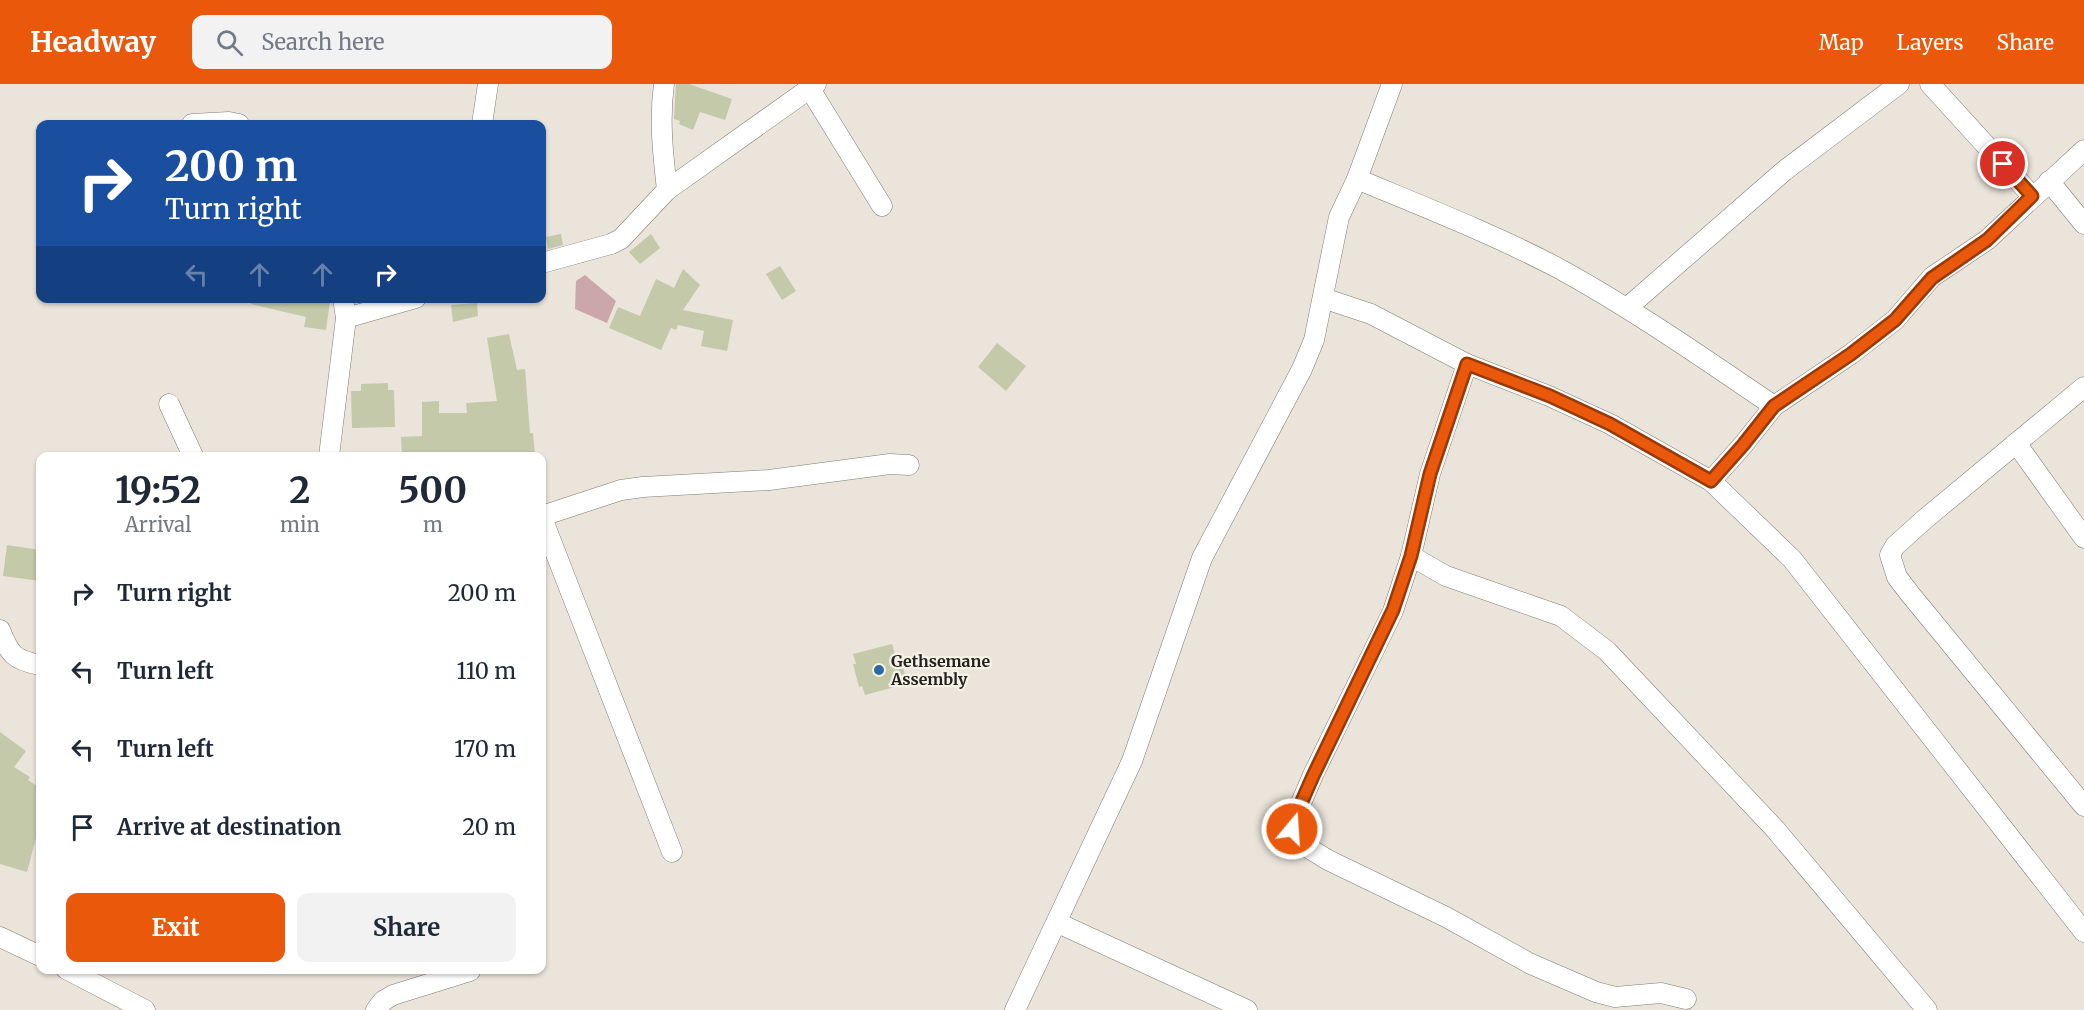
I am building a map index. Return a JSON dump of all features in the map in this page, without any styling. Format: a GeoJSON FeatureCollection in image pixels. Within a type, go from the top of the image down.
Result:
{"type":"FeatureCollection","features":[{"type":"Feature","properties":{"kind":"street"},"geometry":{"type":"LineString","coordinates":[[483,120],[488,84]]}},
{"type":"Feature","properties":{"kind":"street"},"geometry":{"type":"LineString","coordinates":[[664,84],[660,110],[667,190]]}},
{"type":"Feature","properties":{"kind":"street"},"geometry":{"type":"LineString","coordinates":[[1015,1010],[1058,923],[1132,761],[1202,558],[1302,369],[1314,340],[1339,217],[1357,179],[1392,84]]}},
{"type":"Feature","properties":{"kind":"street"},"geometry":{"type":"LineString","coordinates":[[1628,307],[1785,171],[1899,84]]}},
{"type":"Feature","properties":{"kind":"street"},"geometry":{"type":"LineString","coordinates":[[1930,84],[2032,196]]}},
{"type":"Feature","properties":{"kind":"street"},"geometry":{"type":"LineString","coordinates":[[546,263],[621,239],[667,190],[813,87],[882,206]]}},
{"type":"Feature","properties":{"kind":"street"},"geometry":{"type":"LineString","coordinates":[[1711,481],[1774,406],[1851,354],[1895,320],[1932,278],[1987,240],[2084,150]]}},
{"type":"Feature","properties":{"kind":"street"},"geometry":{"type":"LineString","coordinates":[[1357,179],[1485,233],[1556,267],[1628,307],[1774,406]]}},
{"type":"Feature","properties":{"kind":"street"},"geometry":{"type":"LineString","coordinates":[[2049,181],[2084,224]]}},
{"type":"Feature","properties":{"kind":"street"},"geometry":{"type":"LineString","coordinates":[[1323,298],[1381,319],[1467,364],[1550,396],[1610,424],[1711,481],[1792,559],[2084,932]]}},
{"type":"Feature","properties":{"kind":"street"},"geometry":{"type":"LineString","coordinates":[[329,452],[345,308],[380,303]]}},
{"type":"Feature","properties":{"kind":"street"},"geometry":{"type":"LineString","coordinates":[[1467,364],[1430,474],[1411,556],[1393,610],[1295,817],[1292,829],[1297,841],[1328,860],[1446,917],[1531,964],[1596,992],[1616,997],[1661,993],[1686,999]]}},
{"type":"Feature","properties":{"kind":"street"},"geometry":{"type":"LineString","coordinates":[[2084,387],[1925,519],[1894,546],[1890,555],[1897,577],[1910,594],[2084,806]]}},
{"type":"Feature","properties":{"kind":"street"},"geometry":{"type":"LineString","coordinates":[[169,404],[191,452]]}},
{"type":"Feature","properties":{"kind":"street"},"geometry":{"type":"LineString","coordinates":[[2016,443],[2084,538]]}},
{"type":"Feature","properties":{"kind":"street"},"geometry":{"type":"LineString","coordinates":[[546,516],[621,490],[642,487],[769,480],[890,464],[909,465]]}},
{"type":"Feature","properties":{"kind":"street"},"geometry":{"type":"LineString","coordinates":[[546,527],[672,852]]}},
{"type":"Feature","properties":{"kind":"street"},"geometry":{"type":"LineString","coordinates":[[1411,556],[1446,576],[1561,616],[1607,651],[1775,829],[1927,1010]]}},
{"type":"Feature","properties":{"kind":"street"},"geometry":{"type":"LineString","coordinates":[[0,630],[11,654],[23,662],[36,664]]}},
{"type":"Feature","properties":{"kind":"street"},"geometry":{"type":"LineString","coordinates":[[1058,923],[1247,1010]]}},
{"type":"Feature","properties":{"kind":"street"},"geometry":{"type":"LineString","coordinates":[[0,937],[36,954]]}},
{"type":"Feature","properties":{"kind":"street"},"geometry":{"type":"LineString","coordinates":[[76,974],[145,1010]]}},
{"type":"Feature","properties":{"kind":"street"},"geometry":{"type":"LineString","coordinates":[[376,1010],[383,1001],[393,995],[460,974]]}},
{"type":"Feature","properties":{"kind":"shaded area"},"geometry":{"type":"Polygon","coordinates":[[[585,275],[616,301],[607,323],[575,309],[576,281],[585,275]]]}},
{"type":"Feature","properties":{"kind":"building"},"geometry":{"type":"Polygon","coordinates":[[[676,84],[689,84],[732,99],[725,120],[700,112],[693,130],[679,124],[680,121],[674,119],[676,84]]]}},
{"type":"Feature","properties":{"kind":"building"},"geometry":{"type":"Polygon","coordinates":[[[561,234],[563,245],[548,249],[546,237],[561,234]]]}},
{"type":"Feature","properties":{"kind":"building"},"geometry":{"type":"Polygon","coordinates":[[[651,234],[660,248],[640,264],[629,252],[651,234]]]}},
{"type":"Feature","properties":{"kind":"building"},"geometry":{"type":"Polygon","coordinates":[[[780,266],[796,291],[782,300],[766,274],[780,266]]]}},
{"type":"Feature","properties":{"kind":"building"},"geometry":{"type":"Polygon","coordinates":[[[683,269],[700,285],[683,310],[733,320],[727,351],[701,346],[704,331],[678,325],[676,330],[671,328],[661,350],[609,328],[618,307],[640,316],[656,279],[674,288],[683,269]]]}},
{"type":"Feature","properties":{"kind":"building"},"geometry":{"type":"Polygon","coordinates":[[[330,303],[326,330],[304,327],[306,317],[251,304],[330,303]]]}},
{"type":"Feature","properties":{"kind":"building"},"geometry":{"type":"Polygon","coordinates":[[[477,303],[478,316],[453,322],[451,305],[477,303]]]}},
{"type":"Feature","properties":{"kind":"building"},"geometry":{"type":"Polygon","coordinates":[[[509,334],[517,370],[525,369],[530,433],[533,433],[535,452],[402,452],[401,437],[422,436],[422,402],[439,401],[439,413],[467,413],[466,403],[497,401],[487,338],[509,334]]]}},
{"type":"Feature","properties":{"kind":"building"},"geometry":{"type":"Polygon","coordinates":[[[997,343],[1026,366],[1006,391],[978,367],[997,343]]]}},
{"type":"Feature","properties":{"kind":"building"},"geometry":{"type":"Polygon","coordinates":[[[388,383],[388,390],[394,390],[395,427],[352,428],[351,391],[361,391],[361,384],[388,383]]]}},
{"type":"Feature","properties":{"kind":"building"},"geometry":{"type":"Polygon","coordinates":[[[7,545],[36,549],[36,580],[3,576],[7,545]]]}},
{"type":"Feature","properties":{"kind":"building","name":"Gethsemane Assembly"},"geometry":{"type":"Polygon","coordinates":[[[892,644],[896,658],[900,657],[905,675],[900,676],[902,685],[865,695],[862,686],[859,687],[853,654],[892,644]]]}},
{"type":"Feature","properties":{"kind":"building"},"geometry":{"type":"Polygon","coordinates":[[[0,732],[26,751],[14,767],[30,777],[28,780],[36,785],[36,838],[27,872],[0,864],[0,732]]]}},
{"type":"Feature","properties":{"kind":"place","name":"Gethsemane Assembly"},"geometry":{"type":"Point","coordinates":[879,670]}},
{"type":"Feature","properties":{"kind":"route"},"geometry":{"type":"LineString","coordinates":[[1292,829],[1313,776],[1393,610],[1411,556],[1430,474],[1467,364],[1550,396],[1610,424],[1711,481],[1774,406],[1851,354],[1895,320],[1932,278],[1987,240],[2032,196],[2003,164]]}}]}
